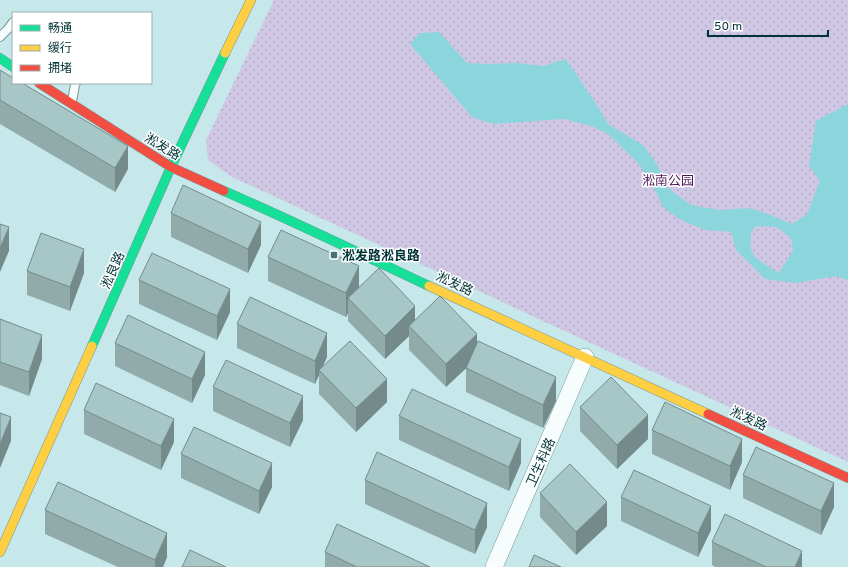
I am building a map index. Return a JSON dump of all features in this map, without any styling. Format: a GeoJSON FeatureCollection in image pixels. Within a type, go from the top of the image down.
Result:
{"type":"FeatureCollection","features":[{"type":"Feature","properties":{"kind":"street","name":"淞良路"},"geometry":{"type":"LineString","coordinates":[[0,552],[171,167],[251,0]]}},
{"type":"Feature","properties":{"kind":"street"},"geometry":{"type":"LineString","coordinates":[[0,58],[12,66]]}},
{"type":"Feature","properties":{"kind":"street","name":"淞发路"},"geometry":{"type":"LineString","coordinates":[[41,84],[171,167],[848,478]]}},
{"type":"Feature","properties":{"kind":"street","name":"卫生科路"},"geometry":{"type":"LineString","coordinates":[[494,567],[585,357]]}},
{"type":"Feature","properties":{"kind":"lane"},"geometry":{"type":"LineString","coordinates":[[0,37],[12,23]]}},
{"type":"Feature","properties":{"kind":"lane"},"geometry":{"type":"LineString","coordinates":[[71,104],[76,84]]}},
{"type":"Feature","properties":{"kind":"green space","name":"淞南公园"},"geometry":{"type":"Polygon","coordinates":[[[274,0],[848,0],[848,462],[230,176],[208,160],[206,140],[274,0]]]}},
{"type":"Feature","properties":{"kind":"water"},"geometry":{"type":"Polygon","coordinates":[[[439,32],[467,63],[518,63],[543,66],[566,59],[608,124],[644,146],[658,166],[669,189],[691,205],[720,210],[748,208],[760,211],[792,224],[807,214],[820,181],[809,166],[816,121],[848,104],[848,280],[836,276],[796,283],[765,279],[736,250],[731,232],[705,230],[679,219],[663,207],[650,180],[637,162],[608,134],[591,126],[564,119],[493,124],[472,117],[410,44],[420,33],[439,32]],[[756,226],[751,232],[751,246],[755,257],[779,273],[793,251],[791,238],[776,227],[756,226]]]}},
{"type":"Feature","properties":{"kind":"building"},"geometry":{"type":"Polygon","coordinates":[[[0,70],[12,77],[12,84],[24,84],[128,146],[115,168],[0,100],[0,70]]]}},
{"type":"Feature","properties":{"kind":"building"},"geometry":{"type":"Polygon","coordinates":[[[183,185],[261,222],[248,249],[171,213],[183,185]]]}},
{"type":"Feature","properties":{"kind":"building"},"geometry":{"type":"Polygon","coordinates":[[[0,224],[9,227],[0,248],[0,224]]]}},
{"type":"Feature","properties":{"kind":"building"},"geometry":{"type":"Polygon","coordinates":[[[281,230],[359,266],[346,293],[268,257],[281,230]]]}},
{"type":"Feature","properties":{"kind":"building"},"geometry":{"type":"Polygon","coordinates":[[[41,233],[84,249],[70,287],[27,271],[41,233]]]}},
{"type":"Feature","properties":{"kind":"building"},"geometry":{"type":"Polygon","coordinates":[[[152,253],[230,289],[217,316],[139,280],[152,253]]]}},
{"type":"Feature","properties":{"kind":"building"},"geometry":{"type":"Polygon","coordinates":[[[379,268],[415,306],[385,336],[348,298],[379,268]]]}},
{"type":"Feature","properties":{"kind":"building"},"geometry":{"type":"Polygon","coordinates":[[[440,296],[477,334],[446,364],[409,326],[440,296]]]}},
{"type":"Feature","properties":{"kind":"building"},"geometry":{"type":"Polygon","coordinates":[[[250,297],[327,333],[315,361],[237,324],[250,297]]]}},
{"type":"Feature","properties":{"kind":"building"},"geometry":{"type":"Polygon","coordinates":[[[128,315],[205,352],[192,379],[115,343],[128,315]]]}},
{"type":"Feature","properties":{"kind":"building"},"geometry":{"type":"Polygon","coordinates":[[[0,319],[42,335],[29,372],[0,362],[0,319]]]}},
{"type":"Feature","properties":{"kind":"building"},"geometry":{"type":"Polygon","coordinates":[[[350,341],[387,379],[356,408],[319,370],[350,341]]]}},
{"type":"Feature","properties":{"kind":"building"},"geometry":{"type":"Polygon","coordinates":[[[478,341],[556,377],[543,405],[466,368],[478,341]]]}},
{"type":"Feature","properties":{"kind":"building"},"geometry":{"type":"Polygon","coordinates":[[[226,360],[303,396],[290,423],[213,387],[226,360]]]}},
{"type":"Feature","properties":{"kind":"building"},"geometry":{"type":"Polygon","coordinates":[[[611,377],[648,415],[617,445],[580,407],[611,377]]]}},
{"type":"Feature","properties":{"kind":"building"},"geometry":{"type":"Polygon","coordinates":[[[96,383],[174,419],[161,446],[84,410],[96,383]]]}},
{"type":"Feature","properties":{"kind":"building"},"geometry":{"type":"Polygon","coordinates":[[[412,389],[521,439],[509,467],[399,416],[412,389]]]}},
{"type":"Feature","properties":{"kind":"building"},"geometry":{"type":"Polygon","coordinates":[[[665,402],[742,439],[730,466],[652,430],[665,402]]]}},
{"type":"Feature","properties":{"kind":"building"},"geometry":{"type":"Polygon","coordinates":[[[0,413],[11,417],[0,444],[0,413]]]}},
{"type":"Feature","properties":{"kind":"building"},"geometry":{"type":"Polygon","coordinates":[[[194,427],[272,463],[259,491],[181,454],[194,427]]]}},
{"type":"Feature","properties":{"kind":"building"},"geometry":{"type":"Polygon","coordinates":[[[756,447],[834,483],[821,511],[743,475],[756,447]]]}},
{"type":"Feature","properties":{"kind":"building"},"geometry":{"type":"Polygon","coordinates":[[[377,452],[487,503],[475,530],[365,480],[377,452]]]}},
{"type":"Feature","properties":{"kind":"building"},"geometry":{"type":"Polygon","coordinates":[[[570,464],[607,502],[576,532],[540,493],[570,464]]]}},
{"type":"Feature","properties":{"kind":"building"},"geometry":{"type":"Polygon","coordinates":[[[634,470],[711,506],[698,533],[621,497],[634,470]]]}},
{"type":"Feature","properties":{"kind":"building"},"geometry":{"type":"Polygon","coordinates":[[[58,482],[167,533],[155,560],[45,510],[58,482]]]}},
{"type":"Feature","properties":{"kind":"building"},"geometry":{"type":"Polygon","coordinates":[[[725,514],[802,551],[795,567],[766,567],[712,542],[725,514]]]}},
{"type":"Feature","properties":{"kind":"building"},"geometry":{"type":"Polygon","coordinates":[[[337,524],[430,567],[357,567],[325,552],[337,524]]]}},
{"type":"Feature","properties":{"kind":"building"},"geometry":{"type":"Polygon","coordinates":[[[190,550],[226,567],[182,567],[190,550]]]}},
{"type":"Feature","properties":{"kind":"building"},"geometry":{"type":"Polygon","coordinates":[[[534,555],[561,567],[529,567],[534,555]]]}},
{"type":"Feature","properties":{"kind":"traffic: fast"},"geometry":{"type":"LineString","coordinates":[[92,346],[171,167],[225,53]]}},
{"type":"Feature","properties":{"kind":"traffic: fast"},"geometry":{"type":"LineString","coordinates":[[0,58],[12,66]]}},
{"type":"Feature","properties":{"kind":"traffic: fast"},"geometry":{"type":"LineString","coordinates":[[224,191],[429,286]]}},
{"type":"Feature","properties":{"kind":"traffic: slow"},"geometry":{"type":"LineString","coordinates":[[225,53],[251,0]]}},
{"type":"Feature","properties":{"kind":"traffic: slow"},"geometry":{"type":"LineString","coordinates":[[429,286],[708,414]]}},
{"type":"Feature","properties":{"kind":"traffic: slow"},"geometry":{"type":"LineString","coordinates":[[0,552],[92,346]]}},
{"type":"Feature","properties":{"kind":"traffic: jam"},"geometry":{"type":"LineString","coordinates":[[41,84],[171,167],[224,191]]}},
{"type":"Feature","properties":{"kind":"traffic: jam"},"geometry":{"type":"LineString","coordinates":[[708,414],[848,478]]}},
{"type":"Feature","properties":{"kind":"place","name":"淞发路淞良路"},"geometry":{"type":"Point","coordinates":[334,255]}}]}
